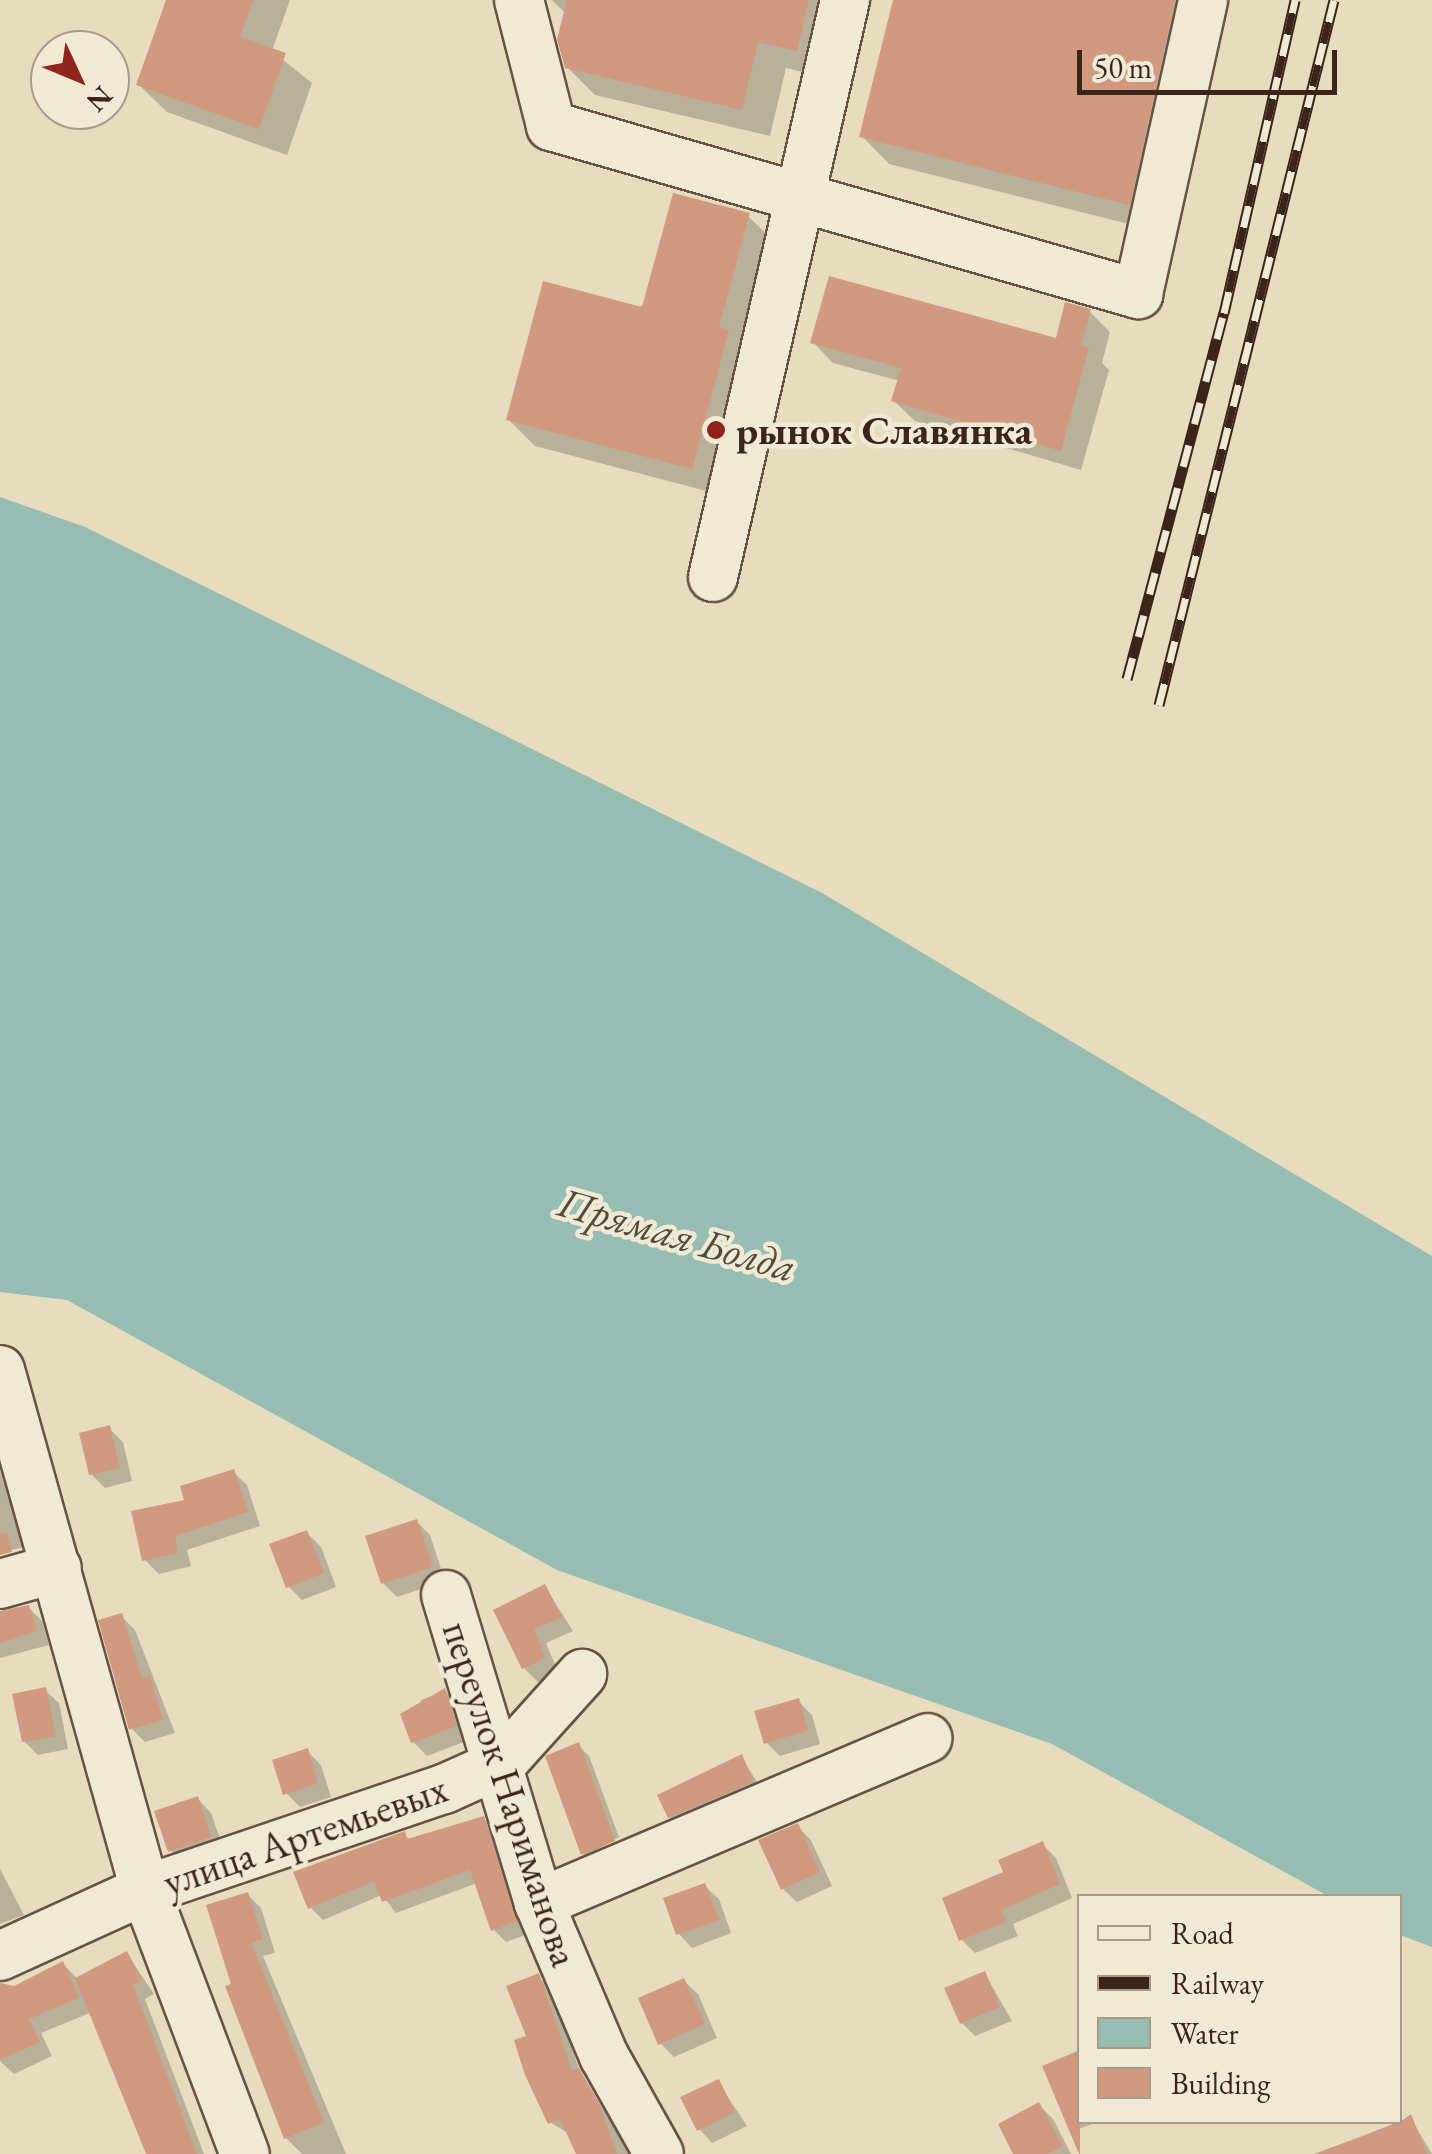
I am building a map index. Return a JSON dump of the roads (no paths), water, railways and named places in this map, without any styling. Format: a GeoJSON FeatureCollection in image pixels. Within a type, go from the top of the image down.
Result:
{"type":"FeatureCollection","features":[{"type":"Feature","properties":{"kind":"street"},"geometry":{"type":"LineString","coordinates":[[519,0],[552,126],[1138,294],[1203,0]]}},
{"type":"Feature","properties":{"kind":"street"},"geometry":{"type":"LineString","coordinates":[[713,578],[845,0]]}},
{"type":"Feature","properties":{"kind":"street"},"geometry":{"type":"LineString","coordinates":[[0,1370],[144,1890],[245,2154]]}},
{"type":"Feature","properties":{"kind":"street"},"geometry":{"type":"LineString","coordinates":[[0,1584],[57,1568]]}},
{"type":"Feature","properties":{"kind":"street","name":"переулок Нариманова"},"geometry":{"type":"LineString","coordinates":[[446,1595],[502,1762],[540,1903],[604,2056],[659,2154]]}},
{"type":"Feature","properties":{"kind":"street","name":"улица Артемьевых"},"geometry":{"type":"LineString","coordinates":[[0,1956],[144,1890],[444,1789],[502,1762],[582,1674]]}},
{"type":"Feature","properties":{"kind":"street"},"geometry":{"type":"LineString","coordinates":[[540,1903],[927,1738]]}},
{"type":"Feature","properties":{"kind":"water","name":"Прямая Болда"},"geometry":{"type":"Polygon","coordinates":[[[0,497],[85,527],[822,893],[1432,1256],[1432,1947],[1402,1936],[1402,1894],[1324,1894],[1052,1744],[557,1570],[67,1300],[0,1292],[0,497]]]}},
{"type":"Feature","properties":{"kind":"railway"},"geometry":{"type":"LineString","coordinates":[[1127,679],[1224,313],[1295,0]]}},
{"type":"Feature","properties":{"kind":"railway"},"geometry":{"type":"LineString","coordinates":[[1159,705],[1334,0]]}},
{"type":"Feature","properties":{"kind":"place","name":"рынок Славянка"},"geometry":{"type":"Point","coordinates":[716,430]}}]}
